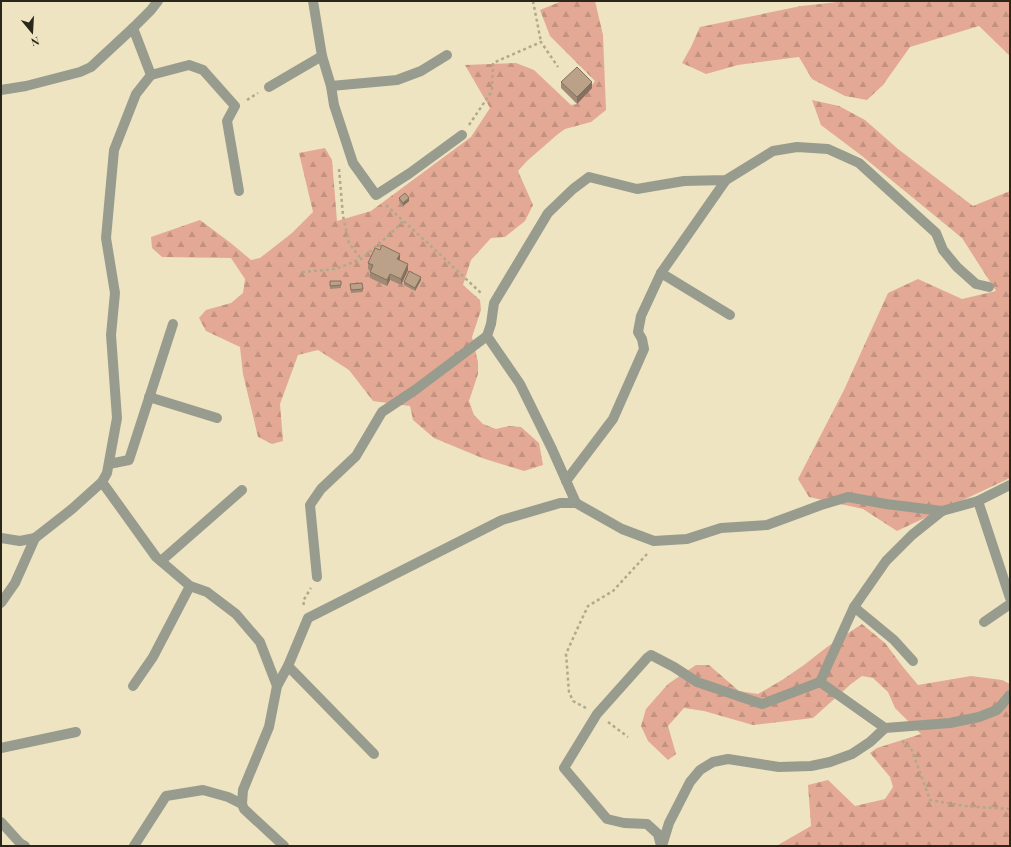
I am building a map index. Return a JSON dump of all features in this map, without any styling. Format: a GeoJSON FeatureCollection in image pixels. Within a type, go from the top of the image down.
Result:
{"type":"FeatureCollection","features":[{"type":"Feature","properties":{"kind":"street"},"geometry":{"type":"LineString","coordinates":[[1,90],[26,86],[80,72],[91,67],[133,28],[158,1]]}},
{"type":"Feature","properties":{"kind":"street"},"geometry":{"type":"LineString","coordinates":[[313,1],[322,56],[331,86],[334,105],[353,164],[376,195],[462,135]]}},
{"type":"Feature","properties":{"kind":"street"},"geometry":{"type":"LineString","coordinates":[[133,28],[151,75]]}},
{"type":"Feature","properties":{"kind":"street"},"geometry":{"type":"LineString","coordinates":[[331,86],[397,80],[420,71],[447,54]]}},
{"type":"Feature","properties":{"kind":"street"},"geometry":{"type":"LineString","coordinates":[[269,87],[322,56]]}},
{"type":"Feature","properties":{"kind":"street"},"geometry":{"type":"LineString","coordinates":[[1,538],[20,541],[35,538],[72,509],[102,482],[107,473],[117,418],[111,335],[115,293],[106,238],[114,150],[136,94],[151,75],[189,65],[203,70],[235,106],[227,121],[239,190]]}},
{"type":"Feature","properties":{"kind":"street"},"geometry":{"type":"LineString","coordinates":[[566,481],[613,419],[644,349],[642,338],[638,332],[641,316],[661,273],[726,180],[774,152],[796,147],[828,149],[859,163],[936,234],[943,250],[957,267],[976,284],[989,287]]}},
{"type":"Feature","properties":{"kind":"street"},"geometry":{"type":"LineString","coordinates":[[317,577],[310,505],[321,489],[356,456],[382,412],[487,336],[491,324],[494,303],[548,213],[573,189],[589,177],[637,189],[684,182],[726,180]]}},
{"type":"Feature","properties":{"kind":"street"},"geometry":{"type":"LineString","coordinates":[[661,273],[730,314]]}},
{"type":"Feature","properties":{"kind":"street"},"geometry":{"type":"LineString","coordinates":[[109,464],[129,460],[173,324]]}},
{"type":"Feature","properties":{"kind":"street"},"geometry":{"type":"LineString","coordinates":[[487,336],[520,384],[552,449],[576,503]]}},
{"type":"Feature","properties":{"kind":"street"},"geometry":{"type":"LineString","coordinates":[[149,397],[217,418]]}},
{"type":"Feature","properties":{"kind":"street"},"geometry":{"type":"LineString","coordinates":[[102,482],[156,557],[190,586],[207,592],[236,614],[260,642],[277,686]]}},
{"type":"Feature","properties":{"kind":"street"},"geometry":{"type":"LineString","coordinates":[[284,846],[244,809],[242,804],[244,790],[269,727],[277,686],[288,666],[308,618],[502,520],[560,503],[576,503],[622,529],[654,541],[660,541],[687,539],[721,528],[767,525],[821,505],[848,497],[886,504],[942,511],[978,501],[1010,485]]}},
{"type":"Feature","properties":{"kind":"street"},"geometry":{"type":"LineString","coordinates":[[161,561],[242,490]]}},
{"type":"Feature","properties":{"kind":"street"},"geometry":{"type":"LineString","coordinates":[[978,501],[1010,598]]}},
{"type":"Feature","properties":{"kind":"street"},"geometry":{"type":"LineString","coordinates":[[662,846],[658,834],[647,824],[624,823],[607,819],[564,768],[597,714],[646,658],[651,655],[674,667],[697,682],[762,704],[820,682],[854,607],[886,561],[912,535],[942,511]]}},
{"type":"Feature","properties":{"kind":"street"},"geometry":{"type":"LineString","coordinates":[[1,603],[15,583],[35,538]]}},
{"type":"Feature","properties":{"kind":"street"},"geometry":{"type":"LineString","coordinates":[[133,686],[153,657],[190,586]]}},
{"type":"Feature","properties":{"kind":"street"},"geometry":{"type":"LineString","coordinates":[[984,622],[1010,604]]}},
{"type":"Feature","properties":{"kind":"street"},"geometry":{"type":"LineString","coordinates":[[854,607],[894,640],[913,661]]}},
{"type":"Feature","properties":{"kind":"street"},"geometry":{"type":"LineString","coordinates":[[288,666],[374,754]]}},
{"type":"Feature","properties":{"kind":"street"},"geometry":{"type":"LineString","coordinates":[[820,682],[885,728]]}},
{"type":"Feature","properties":{"kind":"street"},"geometry":{"type":"LineString","coordinates":[[662,846],[669,823],[690,782],[700,770],[713,762],[728,759],[779,767],[812,766],[830,762],[852,754],[870,742],[885,728],[950,723],[979,717],[996,710],[1010,695]]}},
{"type":"Feature","properties":{"kind":"street"},"geometry":{"type":"LineString","coordinates":[[1,748],[76,732]]}},
{"type":"Feature","properties":{"kind":"street"},"geometry":{"type":"LineString","coordinates":[[134,846],[166,796],[203,790],[228,797],[242,804]]}},
{"type":"Feature","properties":{"kind":"street"},"geometry":{"type":"LineString","coordinates":[[1,822],[20,843],[25,846]]}},
{"type":"Feature","properties":{"kind":"path"},"geometry":{"type":"LineString","coordinates":[[533,1],[541,42],[558,67]]}},
{"type":"Feature","properties":{"kind":"path"},"geometry":{"type":"LineString","coordinates":[[462,135],[492,91],[493,63],[541,42]]}},
{"type":"Feature","properties":{"kind":"path"},"geometry":{"type":"LineString","coordinates":[[235,106],[269,87]]}},
{"type":"Feature","properties":{"kind":"path"},"geometry":{"type":"LineString","coordinates":[[376,195],[482,294],[494,303]]}},
{"type":"Feature","properties":{"kind":"path"},"geometry":{"type":"LineString","coordinates":[[343,216],[349,243],[361,259]]}},
{"type":"Feature","properties":{"kind":"path"},"geometry":{"type":"LineString","coordinates":[[302,272],[336,269],[361,259],[404,221]]}},
{"type":"Feature","properties":{"kind":"path"},"geometry":{"type":"LineString","coordinates":[[569,692],[566,654],[588,606],[613,591],[660,541]]}},
{"type":"Feature","properties":{"kind":"path"},"geometry":{"type":"LineString","coordinates":[[308,618],[303,602],[317,577]]}},
{"type":"Feature","properties":{"kind":"path"},"geometry":{"type":"LineString","coordinates":[[885,728],[911,748],[930,800],[964,806],[1010,809]]}},
{"type":"Feature","properties":{"kind":"green space"},"geometry":{"type":"Polygon","coordinates":[[[562,1],[595,1],[603,35],[606,110],[591,122],[565,129],[527,161],[518,171],[533,205],[525,221],[505,237],[491,238],[471,260],[463,285],[480,300],[481,310],[472,337],[478,362],[478,374],[469,401],[474,415],[483,424],[496,429],[509,426],[521,427],[539,443],[543,465],[524,471],[482,458],[434,438],[413,420],[410,406],[373,401],[349,370],[318,350],[298,355],[280,404],[283,441],[272,444],[258,437],[243,374],[240,347],[206,331],[199,318],[206,310],[231,303],[243,293],[245,279],[231,258],[162,257],[152,248],[151,237],[200,220],[251,260],[260,258],[292,233],[313,212],[299,153],[325,148],[332,160],[337,221],[371,211],[471,137],[490,108],[465,65],[516,63],[534,70],[571,105],[577,104],[595,81],[550,36],[540,10],[562,1]]]}},
{"type":"Feature","properties":{"kind":"green space"},"geometry":{"type":"Polygon","coordinates":[[[847,1],[1010,1],[1010,56],[979,26],[910,47],[883,85],[867,100],[845,96],[812,79],[799,57],[738,65],[706,74],[682,63],[700,27],[801,6],[847,1]]]}},
{"type":"Feature","properties":{"kind":"green space"},"geometry":{"type":"Polygon","coordinates":[[[812,100],[839,106],[865,120],[898,149],[973,206],[1010,191],[1010,478],[897,531],[863,509],[809,497],[798,479],[844,390],[888,293],[918,279],[962,299],[996,291],[962,238],[862,156],[821,125],[812,100]]]}},
{"type":"Feature","properties":{"kind":"green space"},"geometry":{"type":"Polygon","coordinates":[[[862,624],[885,643],[918,685],[971,676],[1002,680],[1010,684],[1010,846],[778,846],[811,826],[808,785],[828,780],[855,806],[885,799],[893,787],[890,777],[870,753],[877,748],[921,734],[895,708],[888,692],[873,678],[862,676],[813,718],[753,725],[704,711],[684,708],[668,726],[676,754],[668,760],[648,741],[641,726],[646,709],[668,684],[696,665],[709,665],[739,691],[758,694],[782,680],[827,647],[862,624]]]}},
{"type":"Feature","properties":{"kind":"building"},"geometry":{"type":"Polygon","coordinates":[[[577,67],[592,82],[577,97],[561,82],[577,67]]]}},
{"type":"Feature","properties":{"kind":"building"},"geometry":{"type":"Polygon","coordinates":[[[405,193],[409,198],[403,203],[399,198],[405,193]]]}},
{"type":"Feature","properties":{"kind":"building"},"geometry":{"type":"Polygon","coordinates":[[[382,245],[400,254],[397,259],[408,264],[401,279],[390,274],[387,280],[370,272],[373,265],[368,263],[375,248],[380,250],[382,245]]]}},
{"type":"Feature","properties":{"kind":"building"},"geometry":{"type":"Polygon","coordinates":[[[409,271],[421,277],[415,288],[404,282],[409,271]]]}},
{"type":"Feature","properties":{"kind":"building"},"geometry":{"type":"Polygon","coordinates":[[[330,281],[341,281],[341,285],[330,286],[330,281]]]}},
{"type":"Feature","properties":{"kind":"building"},"geometry":{"type":"Polygon","coordinates":[[[362,283],[363,289],[351,290],[350,284],[362,283]]]}}]}
